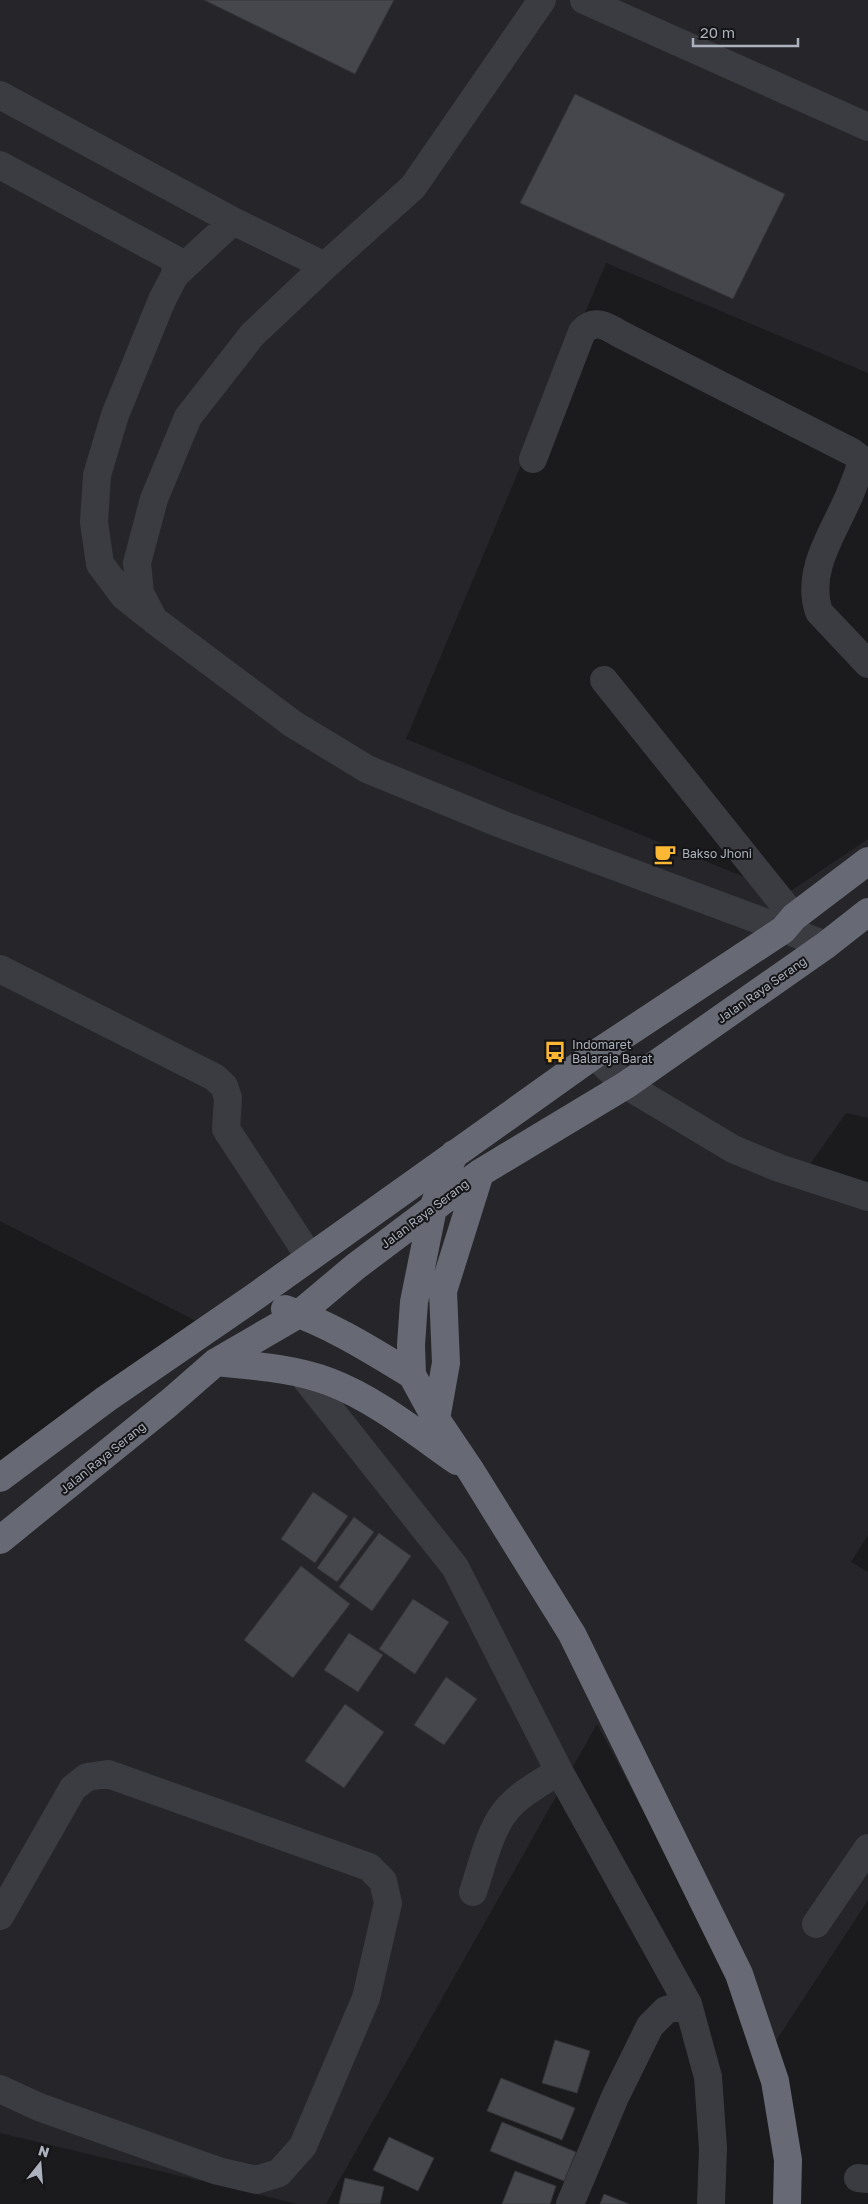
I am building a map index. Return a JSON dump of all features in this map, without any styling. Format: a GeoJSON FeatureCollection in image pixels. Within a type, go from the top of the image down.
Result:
{"type":"FeatureCollection","features":[{"type":"Feature","properties":{"kind":"highway"},"geometry":{"type":"LineString","coordinates":[[0,1478],[106,1399],[253,1298],[309,1256],[594,1055],[789,923],[868,861]]}},
{"type":"Feature","properties":{"kind":"highway","name":"Jalan Raya Serang"},"geometry":{"type":"LineString","coordinates":[[0,1540],[157,1414],[216,1362],[299,1314],[355,1267],[480,1173],[626,1085],[826,945],[868,912]]}},
{"type":"Feature","properties":{"kind":"highway"},"geometry":{"type":"LineString","coordinates":[[454,1154],[433,1208],[414,1302],[411,1345],[412,1375],[436,1419],[471,1471],[572,1634],[739,1974],[775,2081],[788,2160],[787,2204]]}},
{"type":"Feature","properties":{"kind":"highway"},"geometry":{"type":"LineString","coordinates":[[436,1419],[446,1363],[443,1291],[480,1173]]}},
{"type":"Feature","properties":{"kind":"highway"},"geometry":{"type":"LineString","coordinates":[[253,1298],[299,1314],[343,1334],[412,1375]]}},
{"type":"Feature","properties":{"kind":"highway"},"geometry":{"type":"LineString","coordinates":[[216,1362],[280,1369],[330,1382],[396,1418],[471,1471]]}},
{"type":"Feature","properties":{"kind":"street"},"geometry":{"type":"LineString","coordinates":[[154,620],[140,594],[137,563],[154,499],[188,417],[252,335],[413,187],[542,0]]}},
{"type":"Feature","properties":{"kind":"street"},"geometry":{"type":"LineString","coordinates":[[584,0],[868,126]]}},
{"type":"Feature","properties":{"kind":"street"},"geometry":{"type":"LineString","coordinates":[[0,95],[233,221],[325,266]]}},
{"type":"Feature","properties":{"kind":"street"},"geometry":{"type":"LineString","coordinates":[[0,165],[176,260],[175,275]]}},
{"type":"Feature","properties":{"kind":"street"},"geometry":{"type":"LineString","coordinates":[[233,221],[175,275],[162,300],[115,416],[97,475],[94,522],[100,564],[124,596],[293,724],[367,769],[501,824],[789,923],[826,945]]}},
{"type":"Feature","properties":{"kind":"street"},"geometry":{"type":"LineString","coordinates":[[533,459],[582,332],[588,326],[594,324],[606,325],[620,334],[852,452],[861,459],[861,465],[851,494],[825,544],[818,569],[815,602],[819,612],[868,664]]}},
{"type":"Feature","properties":{"kind":"street"},"geometry":{"type":"LineString","coordinates":[[604,680],[789,923]]}},
{"type":"Feature","properties":{"kind":"street"},"geometry":{"type":"LineString","coordinates":[[0,969],[214,1077],[224,1086],[228,1098],[226,1129],[309,1256]]}},
{"type":"Feature","properties":{"kind":"street"},"geometry":{"type":"LineString","coordinates":[[594,1055],[626,1085],[733,1149],[779,1168],[868,1198]]}},
{"type":"Feature","properties":{"kind":"street"},"geometry":{"type":"LineString","coordinates":[[302,1374],[455,1567],[559,1771],[688,2004],[708,2077],[713,2148],[711,2204]]}},
{"type":"Feature","properties":{"kind":"street"},"geometry":{"type":"LineString","coordinates":[[473,1892],[493,1832],[504,1812],[525,1794],[559,1771]]}},
{"type":"Feature","properties":{"kind":"street"},"geometry":{"type":"LineString","coordinates":[[0,1916],[73,1788],[87,1777],[108,1774],[369,1867],[383,1882],[388,1903],[366,1998],[303,2146],[279,2173],[256,2180],[218,2171],[39,2107],[0,2089]]}},
{"type":"Feature","properties":{"kind":"street"},"geometry":{"type":"LineString","coordinates":[[816,1924],[868,1848]]}},
{"type":"Feature","properties":{"kind":"street"},"geometry":{"type":"LineString","coordinates":[[570,2204],[615,2096],[650,2026],[666,2010],[688,2004]]}},
{"type":"Feature","properties":{"kind":"shaded area"},"geometry":{"type":"Polygon","coordinates":[[[0,0],[868,0],[868,373],[606,263],[406,739],[786,894],[868,839],[868,1118],[846,1113],[800,1179],[868,1204],[868,1535],[851,1562],[868,1572],[868,1900],[770,2050],[597,1724],[326,2204],[298,2204],[0,2133],[0,1483],[206,1326],[0,1221],[0,0]]]}},
{"type":"Feature","properties":{"kind":"building"},"geometry":{"type":"Polygon","coordinates":[[[204,0],[394,0],[355,74],[204,0]]]}},
{"type":"Feature","properties":{"kind":"building"},"geometry":{"type":"Polygon","coordinates":[[[575,94],[785,194],[733,299],[520,203],[575,94]]]}},
{"type":"Feature","properties":{"kind":"building"},"geometry":{"type":"Polygon","coordinates":[[[313,1492],[348,1516],[315,1563],[281,1539],[313,1492]]]}},
{"type":"Feature","properties":{"kind":"building"},"geometry":{"type":"Polygon","coordinates":[[[354,1517],[374,1532],[337,1582],[317,1568],[354,1517]]]}},
{"type":"Feature","properties":{"kind":"building"},"geometry":{"type":"Polygon","coordinates":[[[379,1533],[411,1556],[372,1611],[339,1587],[379,1533]]]}},
{"type":"Feature","properties":{"kind":"building"},"geometry":{"type":"Polygon","coordinates":[[[301,1566],[350,1604],[293,1678],[244,1640],[301,1566]]]}},
{"type":"Feature","properties":{"kind":"building"},"geometry":{"type":"Polygon","coordinates":[[[413,1599],[449,1622],[415,1674],[379,1649],[413,1599]]]}},
{"type":"Feature","properties":{"kind":"building"},"geometry":{"type":"Polygon","coordinates":[[[349,1633],[383,1655],[358,1692],[324,1670],[349,1633]]]}},
{"type":"Feature","properties":{"kind":"building"},"geometry":{"type":"Polygon","coordinates":[[[446,1677],[477,1699],[444,1745],[414,1725],[446,1677]]]}},
{"type":"Feature","properties":{"kind":"building"},"geometry":{"type":"Polygon","coordinates":[[[345,1704],[384,1732],[344,1788],[305,1761],[345,1704]]]}},
{"type":"Feature","properties":{"kind":"building"},"geometry":{"type":"Polygon","coordinates":[[[555,2040],[590,2051],[577,2093],[542,2083],[555,2040]]]}},
{"type":"Feature","properties":{"kind":"building"},"geometry":{"type":"Polygon","coordinates":[[[501,2078],[575,2108],[562,2140],[487,2111],[501,2078]]]}},
{"type":"Feature","properties":{"kind":"building"},"geometry":{"type":"Polygon","coordinates":[[[502,2122],[576,2152],[564,2181],[490,2151],[502,2122]]]}},
{"type":"Feature","properties":{"kind":"building"},"geometry":{"type":"Polygon","coordinates":[[[389,2137],[434,2158],[418,2191],[373,2170],[389,2137]]]}},
{"type":"Feature","properties":{"kind":"building"},"geometry":{"type":"Polygon","coordinates":[[[515,2171],[556,2186],[550,2204],[502,2204],[515,2171]]]}},
{"type":"Feature","properties":{"kind":"building"},"geometry":{"type":"Polygon","coordinates":[[[345,2178],[384,2187],[380,2204],[339,2204],[345,2178]]]}},
{"type":"Feature","properties":{"kind":"building"},"geometry":{"type":"Polygon","coordinates":[[[604,2194],[629,2204],[600,2204],[604,2194]]]}},
{"type":"Feature","properties":{"kind":"place","name":"Bakso Jhoni"},"geometry":{"type":"Point","coordinates":[665,854]}},
{"type":"Feature","properties":{"kind":"place","name":"Indomaret Balaraja Barat"},"geometry":{"type":"Point","coordinates":[555,1052]}}]}
